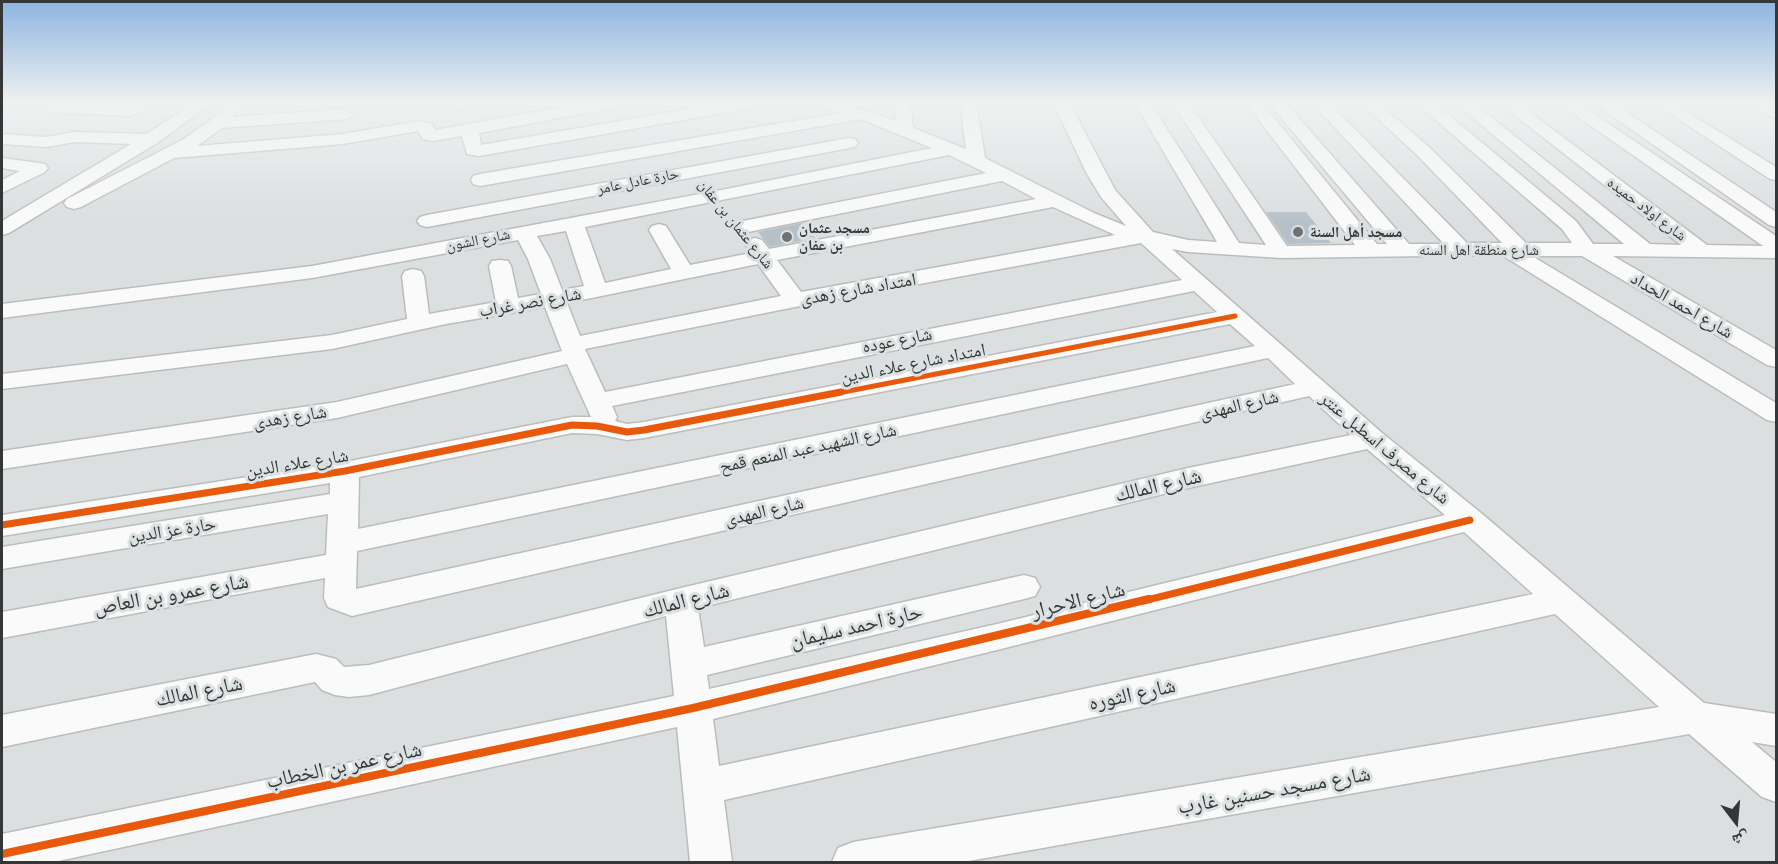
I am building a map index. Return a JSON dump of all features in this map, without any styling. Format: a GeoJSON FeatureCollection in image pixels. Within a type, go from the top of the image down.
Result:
{"type":"FeatureCollection","features":[{"type":"Feature","properties":{"kind":"street"},"geometry":{"type":"LineString","coordinates":[[2,229],[145,142]]}},
{"type":"Feature","properties":{"kind":"street"},"geometry":{"type":"LineString","coordinates":[[2,205],[39,207],[63,205],[82,200],[188,142]]}},
{"type":"Feature","properties":{"kind":"street"},"geometry":{"type":"LineString","coordinates":[[172,153],[303,142]]}},
{"type":"Feature","properties":{"kind":"street"},"geometry":{"type":"LineString","coordinates":[[472,142],[473,150],[476,151],[527,142]]}},
{"type":"Feature","properties":{"kind":"street","name":"شارع عثمان بن عفان"},"geometry":{"type":"LineString","coordinates":[[671,142],[743,228],[795,300]]}},
{"type":"Feature","properties":{"kind":"street"},"geometry":{"type":"LineString","coordinates":[[476,175],[601,146],[610,157],[696,142]]}},
{"type":"Feature","properties":{"kind":"street","name":"شارع منطقة اهل السنه"},"geometry":{"type":"LineString","coordinates":[[934,142],[976,160],[1055,201],[1118,230],[1188,246],[1281,252],[1514,249],[1776,252]]}},
{"type":"Feature","properties":{"kind":"street"},"geometry":{"type":"LineString","coordinates":[[974,142],[976,160]]}},
{"type":"Feature","properties":{"kind":"street","name":"شارع مصرف اسطبل عنتر"},"geometry":{"type":"LineString","coordinates":[[1081,142],[1108,193],[1146,236],[1372,439],[1470,520],[1776,785]]}},
{"type":"Feature","properties":{"kind":"street"},"geometry":{"type":"LineString","coordinates":[[1167,142],[1232,249]]}},
{"type":"Feature","properties":{"kind":"street"},"geometry":{"type":"LineString","coordinates":[[1207,142],[1281,252]]}},
{"type":"Feature","properties":{"kind":"street"},"geometry":{"type":"LineString","coordinates":[[1285,142],[1371,251]]}},
{"type":"Feature","properties":{"kind":"street"},"geometry":{"type":"LineString","coordinates":[[1311,142],[1404,251]]}},
{"type":"Feature","properties":{"kind":"street"},"geometry":{"type":"LineString","coordinates":[[1358,142],[1462,250]]}},
{"type":"Feature","properties":{"kind":"street"},"geometry":{"type":"LineString","coordinates":[[1413,142],[1514,249],[1776,414]]}},
{"type":"Feature","properties":{"kind":"street"},"geometry":{"type":"LineString","coordinates":[[1471,142],[1569,225],[1587,250]]}},
{"type":"Feature","properties":{"kind":"street"},"geometry":{"type":"LineString","coordinates":[[1512,142],[1644,250]]}},
{"type":"Feature","properties":{"kind":"street","name":"شارع اولاد حميده"},"geometry":{"type":"LineString","coordinates":[[1559,142],[1702,251]]}},
{"type":"Feature","properties":{"kind":"street"},"geometry":{"type":"LineString","coordinates":[[1624,142],[1776,245]]}},
{"type":"Feature","properties":{"kind":"street"},"geometry":{"type":"LineString","coordinates":[[1660,142],[1776,221]]}},
{"type":"Feature","properties":{"kind":"street"},"geometry":{"type":"LineString","coordinates":[[1725,142],[1776,174]]}},
{"type":"Feature","properties":{"kind":"street","name":"حارة عادل عامر"},"geometry":{"type":"LineString","coordinates":[[427,221],[849,143]]}},
{"type":"Feature","properties":{"kind":"street","name":"شارع الشون"},"geometry":{"type":"LineString","coordinates":[[2,311],[291,275],[716,196],[951,149]]}},
{"type":"Feature","properties":{"kind":"street"},"geometry":{"type":"LineString","coordinates":[[2,163],[39,168],[2,187]]}},
{"type":"Feature","properties":{"kind":"street"},"geometry":{"type":"LineString","coordinates":[[64,172],[90,175]]}},
{"type":"Feature","properties":{"kind":"street"},"geometry":{"type":"LineString","coordinates":[[743,228],[1003,175]]}},
{"type":"Feature","properties":{"kind":"street","name":"شارع نصر غراب"},"geometry":{"type":"LineString","coordinates":[[2,382],[305,346],[358,337],[418,322],[597,291],[765,256],[1055,201]]}},
{"type":"Feature","properties":{"kind":"street"},"geometry":{"type":"LineString","coordinates":[[573,222],[597,291]]}},
{"type":"Feature","properties":{"kind":"street"},"geometry":{"type":"LineString","coordinates":[[524,231],[539,259],[601,419]]}},
{"type":"Feature","properties":{"kind":"street"},"geometry":{"type":"LineString","coordinates":[[659,231],[684,274]]}},
{"type":"Feature","properties":{"kind":"street","name":"امتداد شارع زهدى"},"geometry":{"type":"LineString","coordinates":[[573,350],[795,300],[1146,236]]}},
{"type":"Feature","properties":{"kind":"street","name":"شارع احمد الحداد"},"geometry":{"type":"LineString","coordinates":[[1587,250],[1776,360]]}},
{"type":"Feature","properties":{"kind":"street"},"geometry":{"type":"LineString","coordinates":[[500,266],[508,306]]}},
{"type":"Feature","properties":{"kind":"street"},"geometry":{"type":"LineString","coordinates":[[413,276],[418,322]]}},
{"type":"Feature","properties":{"kind":"street","name":"شارع عوده"},"geometry":{"type":"LineString","coordinates":[[601,419],[1199,283]]}},
{"type":"Feature","properties":{"kind":"street","name":"امتداد شارع علاء الدين"},"geometry":{"type":"LineString","coordinates":[[601,419],[644,430],[1234,315]]}},
{"type":"Feature","properties":{"kind":"street","name":"شارع زهدى"},"geometry":{"type":"LineString","coordinates":[[2,460],[337,410],[401,398],[573,350]]}},
{"type":"Feature","properties":{"kind":"street","name":"شارع الشهيد عبد المنعم قمح"},"geometry":{"type":"LineString","coordinates":[[341,554],[1273,351]]}},
{"type":"Feature","properties":{"kind":"street","name":"شارع المهدى"},"geometry":{"type":"LineString","coordinates":[[345,471],[340,598],[352,603],[1314,387]]}},
{"type":"Feature","properties":{"kind":"street","name":"شارع علاء الدين"},"geometry":{"type":"LineString","coordinates":[[2,525],[345,471],[601,419]]}},
{"type":"Feature","properties":{"kind":"street","name":"شارع المالك"},"geometry":{"type":"LineString","coordinates":[[2,731],[316,668],[324,669],[335,680],[349,682],[369,680],[681,600],[1188,478],[1372,439]]}},
{"type":"Feature","properties":{"kind":"street","name":"حارة عز الدين"},"geometry":{"type":"LineString","coordinates":[[2,558],[342,502]]}},
{"type":"Feature","properties":{"kind":"street","name":"شارع الاحرار"},"geometry":{"type":"LineString","coordinates":[[693,708],[998,637],[1470,520]]}},
{"type":"Feature","properties":{"kind":"street","name":"شارع عمرو بن العاص"},"geometry":{"type":"LineString","coordinates":[[2,624],[341,554]]}},
{"type":"Feature","properties":{"kind":"street","name":"حارة احمد سليمان"},"geometry":{"type":"LineString","coordinates":[[688,665],[1024,587]]}},
{"type":"Feature","properties":{"kind":"street"},"geometry":{"type":"LineString","coordinates":[[681,600],[711,862]]}},
{"type":"Feature","properties":{"kind":"street","name":"شارع الثوره"},"geometry":{"type":"LineString","coordinates":[[702,787],[1561,600]]}},
{"type":"Feature","properties":{"kind":"street","name":"شارع عمر بن الخطاب"},"geometry":{"type":"LineString","coordinates":[[2,854],[693,708]]}},
{"type":"Feature","properties":{"kind":"street"},"geometry":{"type":"LineString","coordinates":[[1695,717],[1776,730]]}},
{"type":"Feature","properties":{"kind":"street","name":"شارع مسجد حسنين غارب"},"geometry":{"type":"LineString","coordinates":[[853,862],[1695,717]]}},
{"type":"Feature","properties":{"kind":"building","name":"مسجد أهل السنة"},"geometry":{"type":"Polygon","coordinates":[[[1266,212],[1306,212],[1331,243],[1288,244],[1266,212]]]}},
{"type":"Feature","properties":{"kind":"building"},"geometry":{"type":"Polygon","coordinates":[[[802,223],[815,238],[770,247],[758,232],[802,223]]]}},
{"type":"Feature","properties":{"kind":"cycle path"},"geometry":{"type":"LineString","coordinates":[[2,525],[345,471],[572,425],[597,426],[627,432],[644,430],[1235,316]]}},
{"type":"Feature","properties":{"kind":"cycle path"},"geometry":{"type":"LineString","coordinates":[[2,854],[693,708],[997,637],[1470,520]]}},
{"type":"Feature","properties":{"kind":"place","name":"مسجد أهل السنة"},"geometry":{"type":"Point","coordinates":[1298,232]}},
{"type":"Feature","properties":{"kind":"place","name":"مسجد عثمان بن عفان"},"geometry":{"type":"Point","coordinates":[787,237]}}]}
